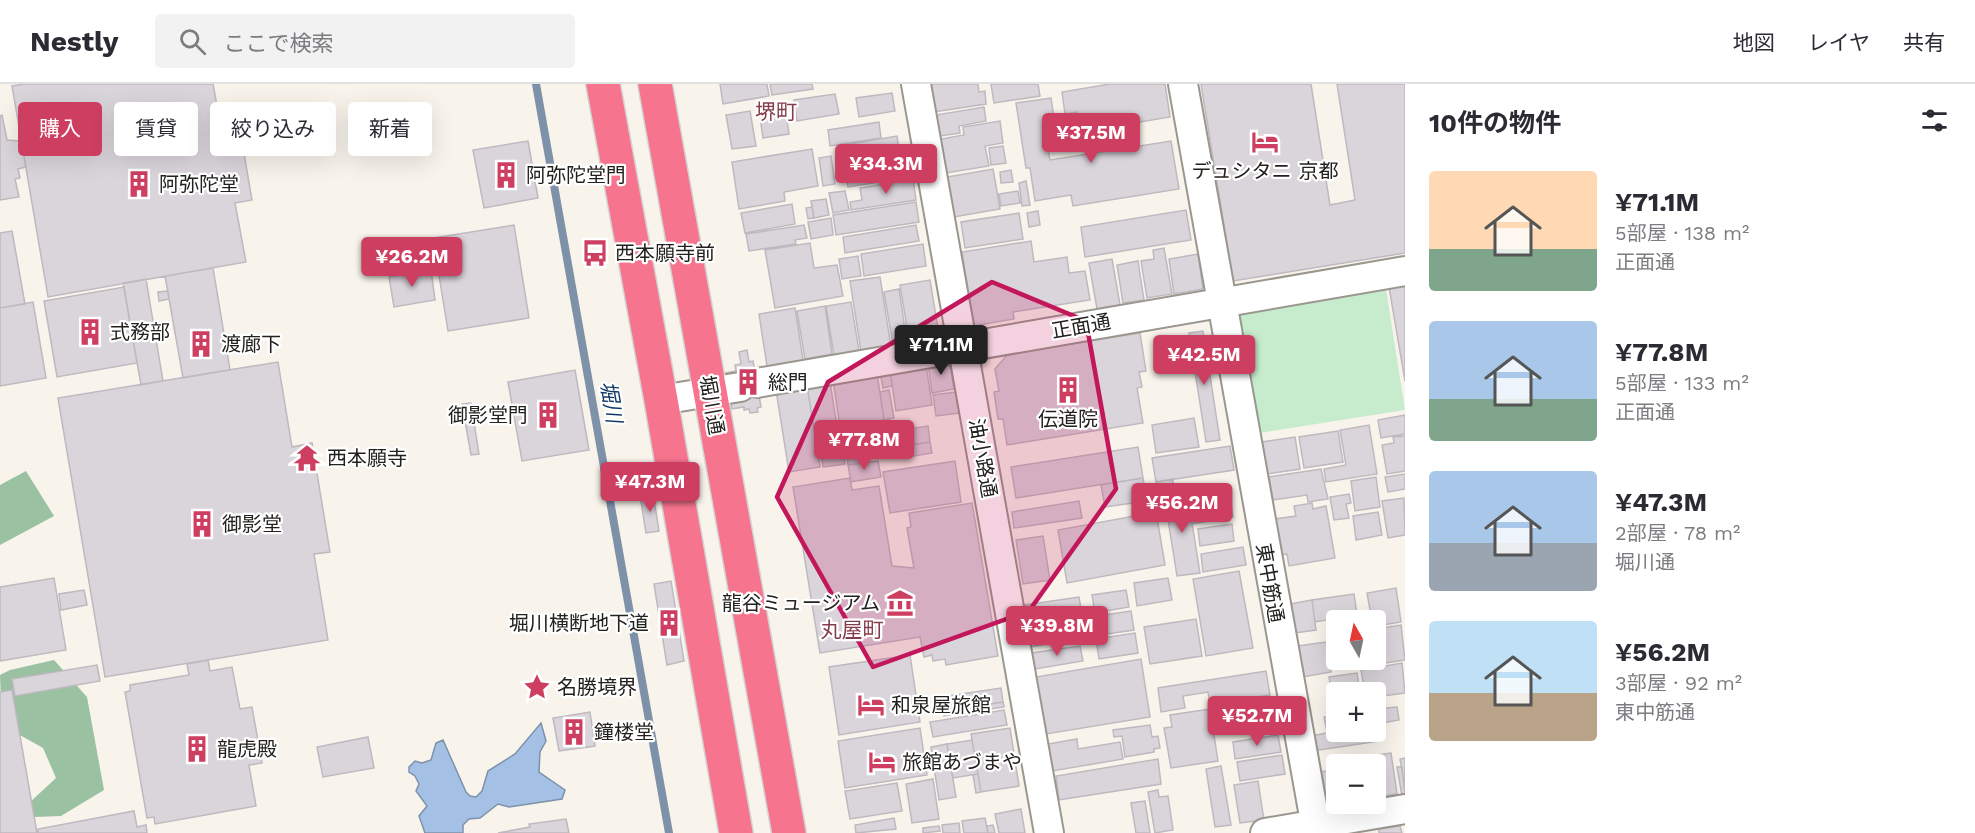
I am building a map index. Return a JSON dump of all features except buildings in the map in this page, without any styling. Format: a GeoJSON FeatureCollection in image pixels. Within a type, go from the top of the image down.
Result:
{"type":"FeatureCollection","features":[{"type":"Feature","properties":{"kind":"highway"},"geometry":{"type":"LineString","coordinates":[[603,84],[662,400],[736,833]]}},
{"type":"Feature","properties":{"kind":"highway","name":"堀川通"},"geometry":{"type":"LineString","coordinates":[[655,84],[735,387],[789,833]]}},
{"type":"Feature","properties":{"kind":"street","name":"油小路通"},"geometry":{"type":"LineString","coordinates":[[916,84],[1049,833]]}},
{"type":"Feature","properties":{"kind":"street","name":"東中筋通"},"geometry":{"type":"LineString","coordinates":[[1183,84],[1315,829]]}},
{"type":"Feature","properties":{"kind":"street","name":"正面通"},"geometry":{"type":"LineString","coordinates":[[662,400],[1405,271]]}},
{"type":"Feature","properties":{"kind":"street"},"geometry":{"type":"LineString","coordinates":[[1265,833],[1315,829],[1405,809]]}},
{"type":"Feature","properties":{"kind":"highlighted area"},"geometry":{"type":"Polygon","coordinates":[[[992,282],[1086,321],[1116,489],[1029,611],[873,667],[777,497],[828,382],[992,282]]]}},
{"type":"Feature","properties":{"kind":"green space"},"geometry":{"type":"Polygon","coordinates":[[[1386,289],[1405,410],[1253,434],[1234,313],[1386,289]]]}},
{"type":"Feature","properties":{"kind":"green space"},"geometry":{"type":"Polygon","coordinates":[[[26,471],[54,516],[0,545],[0,485],[26,471]]]}},
{"type":"Feature","properties":{"kind":"green space"},"geometry":{"type":"Polygon","coordinates":[[[54,660],[87,697],[104,790],[61,816],[35,817],[28,804],[56,778],[43,748],[2,725],[0,675],[10,670],[54,660]]]}},
{"type":"Feature","properties":{"kind":"water"},"geometry":{"type":"Polygon","coordinates":[[[541,723],[546,741],[540,752],[539,772],[565,790],[562,799],[509,807],[498,804],[480,818],[469,819],[463,825],[463,833],[425,833],[419,816],[427,806],[416,791],[419,784],[415,776],[409,772],[409,767],[415,761],[422,763],[431,760],[436,743],[443,740],[466,792],[476,797],[482,791],[488,771],[515,754],[541,723]]]}},
{"type":"Feature","properties":{"kind":"waterway","name":"堀川"},"geometry":{"type":"LineString","coordinates":[[536,84],[669,833]]}},
{"type":"Feature","properties":{"kind":"place","name":"デュシタニ 京都"},"geometry":{"type":"Point","coordinates":[1265,142]}},
{"type":"Feature","properties":{"kind":"place","name":"阿弥陀堂門"},"geometry":{"type":"Point","coordinates":[506,175]}},
{"type":"Feature","properties":{"kind":"place","name":"阿弥陀堂"},"geometry":{"type":"Point","coordinates":[139,184]}},
{"type":"Feature","properties":{"kind":"place","name":"西本願寺前"},"geometry":{"type":"Point","coordinates":[595,253]}},
{"type":"Feature","properties":{"kind":"place","name":"式務部"},"geometry":{"type":"Point","coordinates":[90,332]}},
{"type":"Feature","properties":{"kind":"place","name":"渡廊下"},"geometry":{"type":"Point","coordinates":[201,344]}},
{"type":"Feature","properties":{"kind":"place","name":"総門"},"geometry":{"type":"Point","coordinates":[748,382]}},
{"type":"Feature","properties":{"kind":"place","name":"伝道院"},"geometry":{"type":"Point","coordinates":[1068,390]}},
{"type":"Feature","properties":{"kind":"place","name":"御影堂門"},"geometry":{"type":"Point","coordinates":[548,415]}},
{"type":"Feature","properties":{"kind":"place","name":"西本願寺"},"geometry":{"type":"Point","coordinates":[307,458]}},
{"type":"Feature","properties":{"kind":"place","name":"御影堂"},"geometry":{"type":"Point","coordinates":[202,524]}},
{"type":"Feature","properties":{"kind":"place","name":"龍谷ミュージアム"},"geometry":{"type":"Point","coordinates":[900,603]}},
{"type":"Feature","properties":{"kind":"place","name":"堀川横断地下道"},"geometry":{"type":"Point","coordinates":[669,623]}},
{"type":"Feature","properties":{"kind":"place","name":"名勝境界"},"geometry":{"type":"Point","coordinates":[537,687]}},
{"type":"Feature","properties":{"kind":"place","name":"和泉屋旅館"},"geometry":{"type":"Point","coordinates":[871,705]}},
{"type":"Feature","properties":{"kind":"place","name":"鐘楼堂"},"geometry":{"type":"Point","coordinates":[574,732]}},
{"type":"Feature","properties":{"kind":"place","name":"龍虎殿"},"geometry":{"type":"Point","coordinates":[197,749]}},
{"type":"Feature","properties":{"kind":"place","name":"旅館あづまや"},"geometry":{"type":"Point","coordinates":[882,762]}},
{"type":"Feature","properties":{"kind":"district","name":"堺町"},"geometry":{"type":"Point","coordinates":[776,112]}},
{"type":"Feature","properties":{"kind":"district","name":"丸屋町"},"geometry":{"type":"Point","coordinates":[852,630]}}]}
